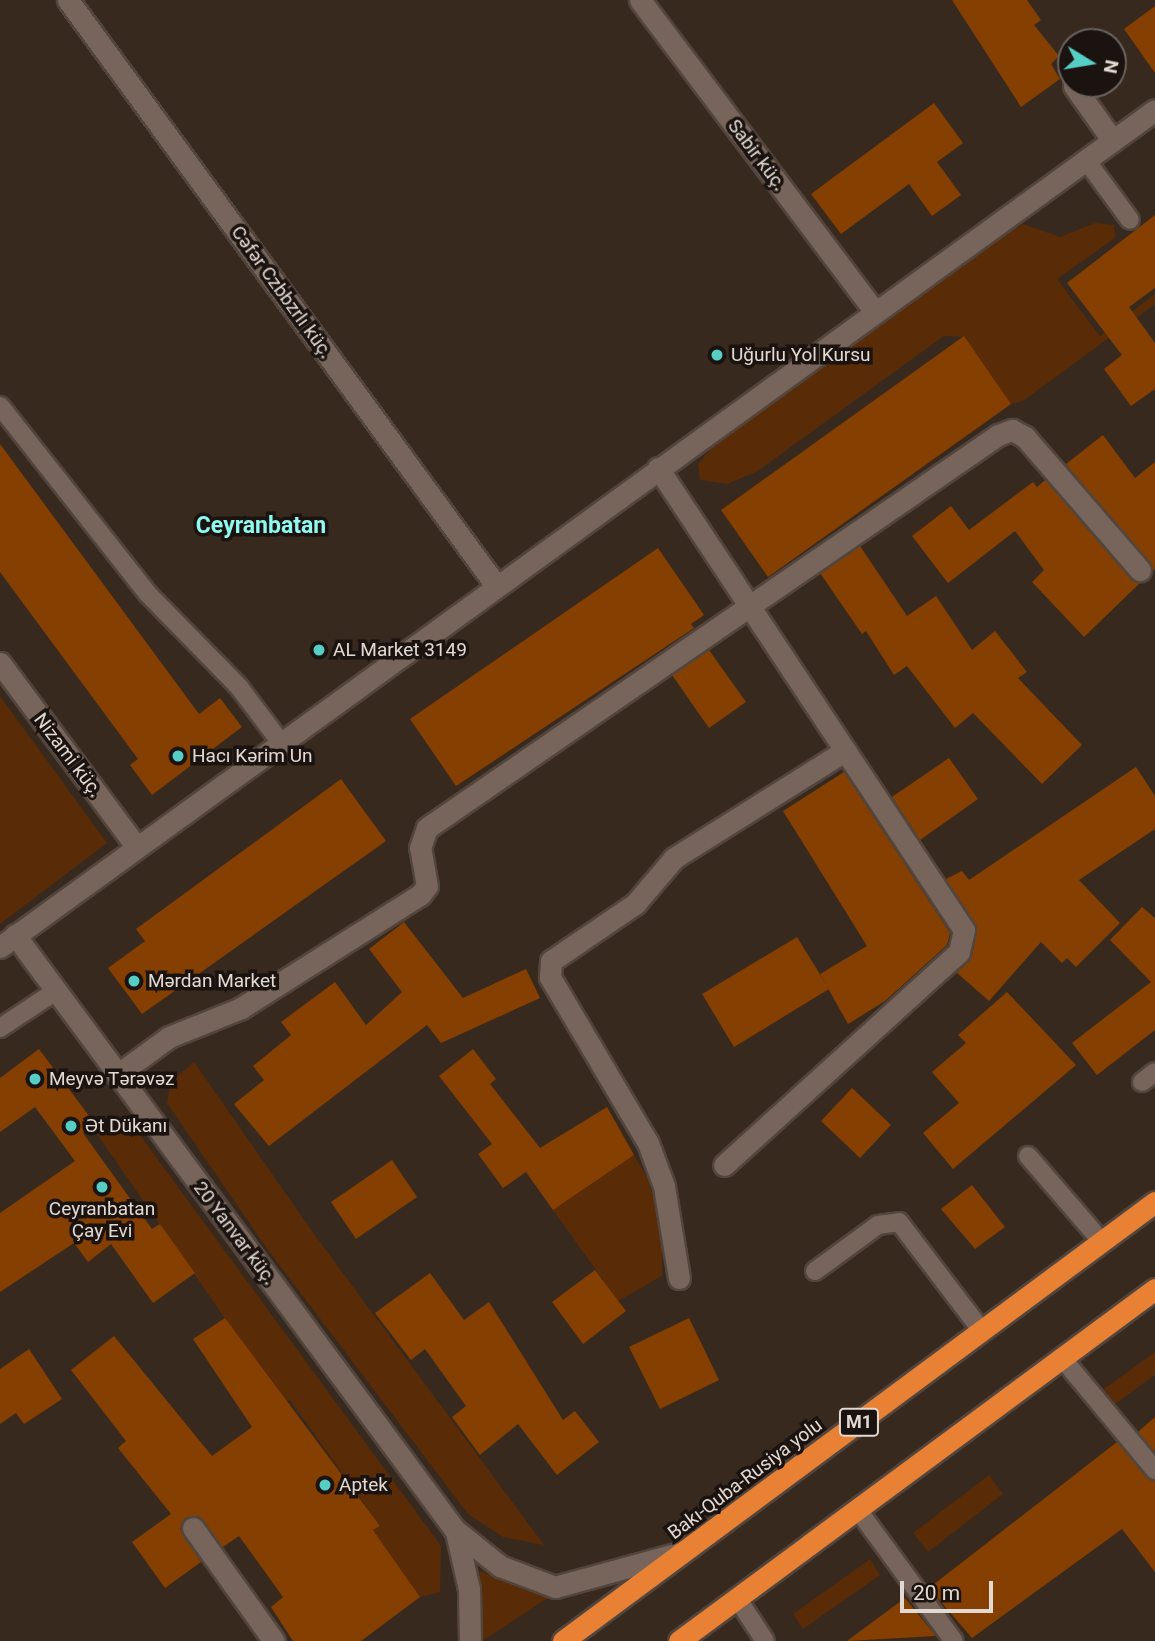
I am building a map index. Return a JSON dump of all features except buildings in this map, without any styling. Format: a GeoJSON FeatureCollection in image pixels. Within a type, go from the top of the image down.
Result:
{"type":"FeatureCollection","features":[{"type":"Feature","properties":{"kind":"highway","name":"Bakı-Quba-Rusiya yolu"},"geometry":{"type":"LineString","coordinates":[[564,1641],[1155,1202]]}},
{"type":"Feature","properties":{"kind":"highway"},"geometry":{"type":"LineString","coordinates":[[679,1641],[1155,1289]]}},
{"type":"Feature","properties":{"kind":"street","name":"Cəfər Czbbzrlı küç."},"geometry":{"type":"LineString","coordinates":[[68,0],[495,584]]}},
{"type":"Feature","properties":{"kind":"street","name":"Sabir küç."},"geometry":{"type":"LineString","coordinates":[[640,0],[874,310]]}},
{"type":"Feature","properties":{"kind":"street"},"geometry":{"type":"LineString","coordinates":[[1083,98],[1113,141]]}},
{"type":"Feature","properties":{"kind":"street"},"geometry":{"type":"LineString","coordinates":[[8,941],[279,740],[1155,110]]}},
{"type":"Feature","properties":{"kind":"street"},"geometry":{"type":"LineString","coordinates":[[117,1075],[169,1037],[241,1008],[420,895],[427,886],[420,848],[427,828],[748,607],[1012,430],[1025,437],[1140,570]]}},
{"type":"Feature","properties":{"kind":"street"},"geometry":{"type":"LineString","coordinates":[[658,468],[843,752],[959,919],[965,942],[724,1165]]}},
{"type":"Feature","properties":{"kind":"street","name":"Nizami küç."},"geometry":{"type":"LineString","coordinates":[[0,663],[136,846]]}},
{"type":"Feature","properties":{"kind":"street"},"geometry":{"type":"LineString","coordinates":[[679,1278],[664,1186],[648,1143],[550,978],[551,961],[635,904],[674,858],[843,752]]}},
{"type":"Feature","properties":{"kind":"street","name":"20 Yanvar küç."},"geometry":{"type":"LineString","coordinates":[[8,941],[56,991],[455,1530]]}},
{"type":"Feature","properties":{"kind":"street"},"geometry":{"type":"LineString","coordinates":[[193,1528],[274,1641]]}},
{"type":"Feature","properties":{"kind":"street"},"geometry":{"type":"LineString","coordinates":[[455,1530],[500,1566],[555,1587],[684,1552]]}},
{"type":"Feature","properties":{"kind":"street"},"geometry":{"type":"LineString","coordinates":[[455,1530],[469,1590],[470,1641]]}},
{"type":"Feature","properties":{"kind":"lane"},"geometry":{"type":"LineString","coordinates":[[1086,160],[1130,220]]}},
{"type":"Feature","properties":{"kind":"lane"},"geometry":{"type":"LineString","coordinates":[[0,405],[148,594],[239,687],[279,740]]}},
{"type":"Feature","properties":{"kind":"lane"},"geometry":{"type":"LineString","coordinates":[[0,1028],[56,991]]}},
{"type":"Feature","properties":{"kind":"lane"},"geometry":{"type":"LineString","coordinates":[[1028,1156],[1102,1242]]}},
{"type":"Feature","properties":{"kind":"lane"},"geometry":{"type":"LineString","coordinates":[[816,1271],[878,1225],[899,1222],[982,1331]]}},
{"type":"Feature","properties":{"kind":"lane"},"geometry":{"type":"LineString","coordinates":[[1062,1358],[1155,1470]]}},
{"type":"Feature","properties":{"kind":"lane"},"geometry":{"type":"LineString","coordinates":[[858,1510],[954,1641]]}},
{"type":"Feature","properties":{"kind":"lane"},"geometry":{"type":"LineString","coordinates":[[737,1598],[765,1641]]}},
{"type":"Feature","properties":{"kind":"shaded area"},"geometry":{"type":"Polygon","coordinates":[[[1095,223],[1114,225],[1115,238],[1057,279],[1100,336],[1155,294],[1155,304],[1023,401],[1011,404],[964,337],[944,336],[756,472],[727,484],[700,480],[698,464],[722,436],[999,239],[1023,224],[1060,237],[1095,223]]]}},
{"type":"Feature","properties":{"kind":"shaded area"},"geometry":{"type":"Polygon","coordinates":[[[0,696],[107,843],[0,924],[0,696]]]}},
{"type":"Feature","properties":{"kind":"shaded area"},"geometry":{"type":"Polygon","coordinates":[[[194,1062],[314,1234],[544,1545],[503,1537],[468,1514],[265,1246],[167,1103],[171,1082],[194,1062]]]}},
{"type":"Feature","properties":{"kind":"shaded area"},"geometry":{"type":"Polygon","coordinates":[[[126,1116],[441,1546],[440,1592],[420,1597],[373,1530],[380,1526],[290,1400],[284,1403],[97,1134],[126,1116]]]}},
{"type":"Feature","properties":{"kind":"shaded area"},"geometry":{"type":"Polygon","coordinates":[[[634,1155],[649,1181],[663,1237],[662,1276],[618,1301],[553,1210],[634,1155]]]}},
{"type":"Feature","properties":{"kind":"shaded area"},"geometry":{"type":"Polygon","coordinates":[[[1155,1352],[1155,1375],[1115,1404],[1104,1389],[1155,1352]]]}},
{"type":"Feature","properties":{"kind":"shaded area"},"geometry":{"type":"Polygon","coordinates":[[[989,1475],[1003,1494],[928,1552],[913,1533],[989,1475]]]}},
{"type":"Feature","properties":{"kind":"shaded area"},"geometry":{"type":"Polygon","coordinates":[[[870,1559],[880,1575],[803,1629],[793,1614],[870,1559]]]}},
{"type":"Feature","properties":{"kind":"shaded area"},"geometry":{"type":"Polygon","coordinates":[[[479,1571],[551,1596],[482,1641],[479,1571]]]}},
{"type":"Feature","properties":{"kind":"place","name":"Uğurlu Yol Kursu"},"geometry":{"type":"Point","coordinates":[717,355]}},
{"type":"Feature","properties":{"kind":"place","name":"AL Market 3149"},"geometry":{"type":"Point","coordinates":[319,650]}},
{"type":"Feature","properties":{"kind":"place","name":"Hacı Kərim Un"},"geometry":{"type":"Point","coordinates":[178,756]}},
{"type":"Feature","properties":{"kind":"place","name":"Mərdan Market"},"geometry":{"type":"Point","coordinates":[134,981]}},
{"type":"Feature","properties":{"kind":"place","name":"Meyvə Tərəvəz"},"geometry":{"type":"Point","coordinates":[35,1079]}},
{"type":"Feature","properties":{"kind":"place","name":"Ət Dükanı"},"geometry":{"type":"Point","coordinates":[71,1126]}},
{"type":"Feature","properties":{"kind":"place","name":"Ceyranbatan Çay Evi"},"geometry":{"type":"Point","coordinates":[102,1187]}},
{"type":"Feature","properties":{"kind":"place","name":"Aptek"},"geometry":{"type":"Point","coordinates":[325,1485]}},
{"type":"Feature","properties":{"kind":"district","name":"Ceyranbatan"},"geometry":{"type":"Point","coordinates":[261,526]}}]}
